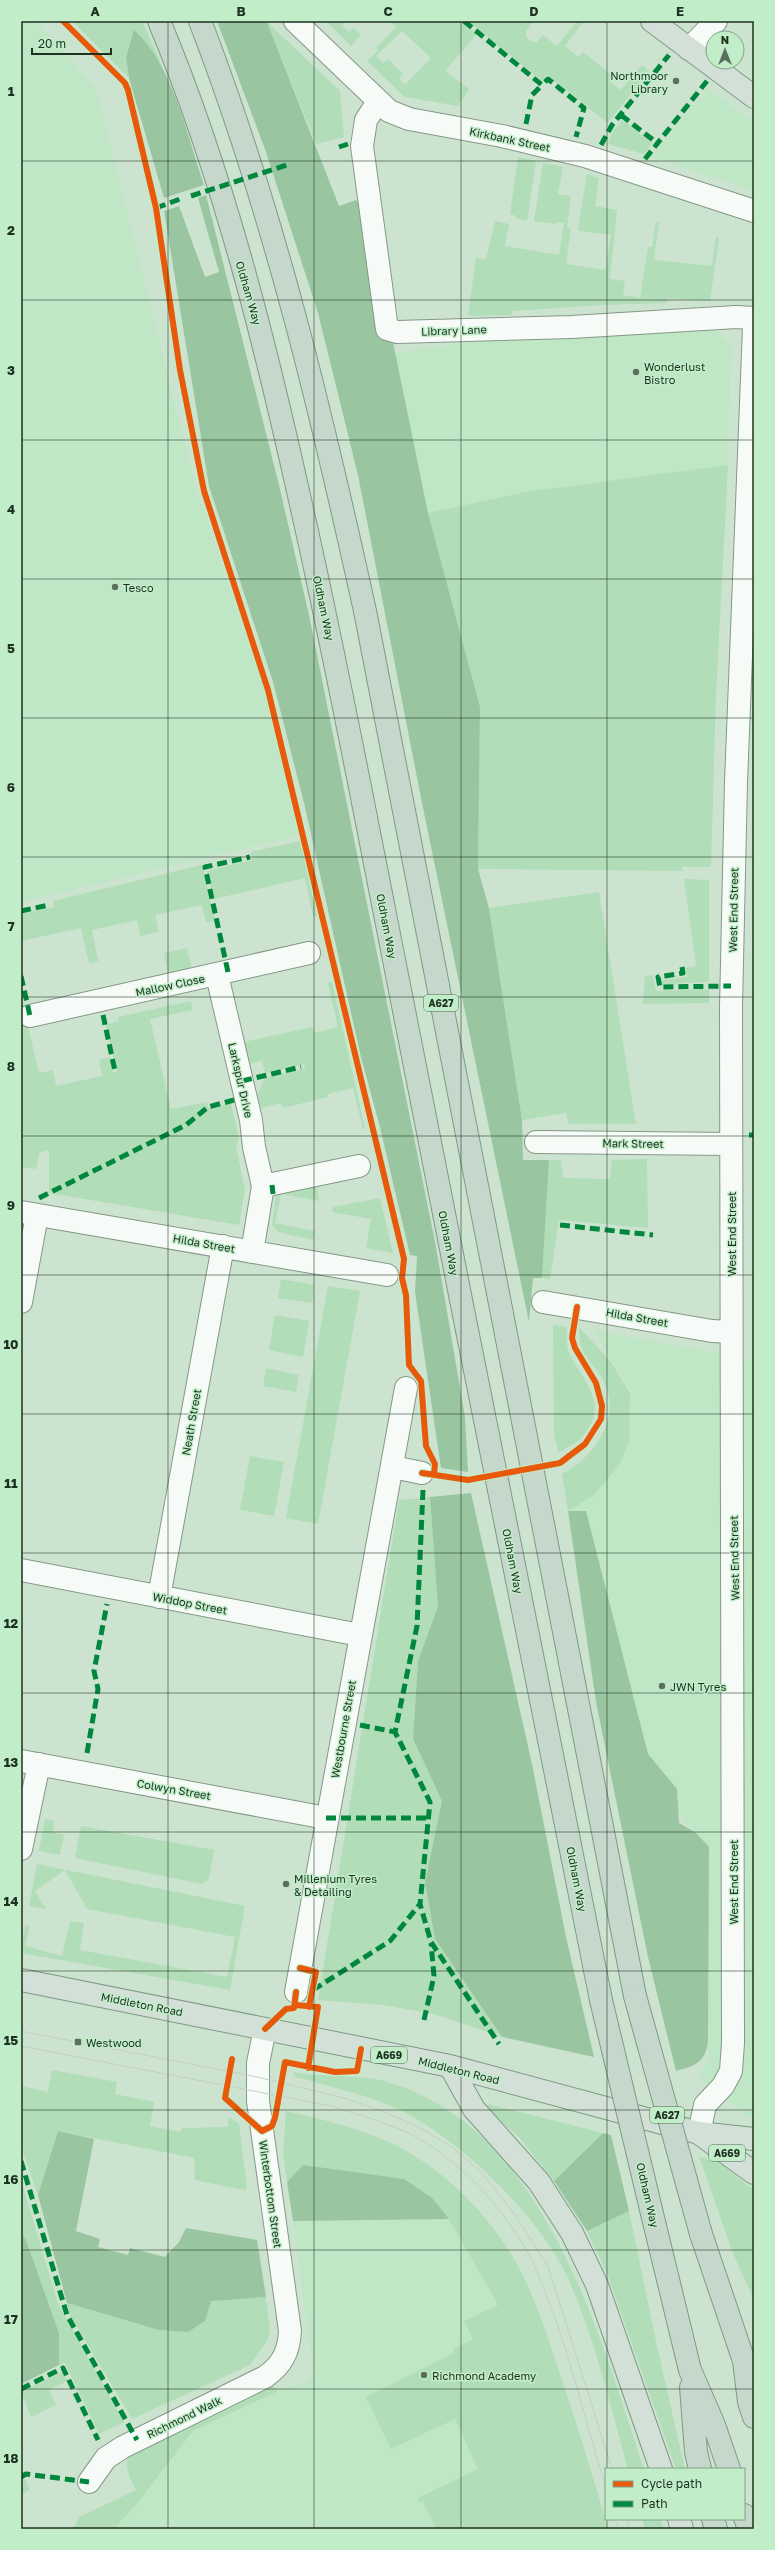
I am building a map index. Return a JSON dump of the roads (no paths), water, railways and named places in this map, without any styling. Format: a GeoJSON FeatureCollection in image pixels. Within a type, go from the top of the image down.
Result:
{"type":"FeatureCollection","features":[{"type":"Feature","properties":{"kind":"highway","name":"Oldham Way"},"geometry":{"type":"LineString","coordinates":[[159,21],[195,116],[229,223],[278,397],[328,627],[476,1379],[601,2000],[690,2370],[714,2425],[729,2468]]}},
{"type":"Feature","properties":{"kind":"highway","name":"A627"},"geometry":{"type":"LineString","coordinates":[[200,21],[239,129],[278,251],[326,436],[366,619],[635,1996],[701,2234],[749,2367],[749,2402],[754,2417]]}},
{"type":"Feature","properties":{"kind":"highway"},"geometry":{"type":"LineString","coordinates":[[690,2370],[696,2452],[700,2468]]}},
{"type":"Feature","properties":{"kind":"highway"},"geometry":{"type":"LineString","coordinates":[[745,2518],[749,2529]]}},
{"type":"Feature","properties":{"kind":"main road"},"geometry":{"type":"LineString","coordinates":[[652,21],[754,97]]}},
{"type":"Feature","properties":{"kind":"main road","name":"Middleton Road"},"geometry":{"type":"LineString","coordinates":[[21,1980],[450,2066],[700,2133],[754,2139]]}},
{"type":"Feature","properties":{"kind":"main road"},"geometry":{"type":"LineString","coordinates":[[450,2066],[474,2109],[539,2182],[572,2233],[597,2285],[661,2468]]}},
{"type":"Feature","properties":{"kind":"main road","name":"A669"},"geometry":{"type":"LineString","coordinates":[[700,2133],[754,2174]]}},
{"type":"Feature","properties":{"kind":"street"},"geometry":{"type":"LineString","coordinates":[[688,49],[716,21]]}},
{"type":"Feature","properties":{"kind":"street","name":"Kirkbank Street"},"geometry":{"type":"LineString","coordinates":[[297,22],[389,111],[409,119],[502,136],[585,156],[754,211]]}},
{"type":"Feature","properties":{"kind":"street","name":"Library Lane"},"geometry":{"type":"LineString","coordinates":[[378,102],[366,120],[362,146],[387,329],[397,332],[572,327],[736,317],[754,318]]}},
{"type":"Feature","properties":{"kind":"street","name":"West End Street"},"geometry":{"type":"LineString","coordinates":[[700,2133],[705,2105],[723,2086],[731,2071],[733,2008],[734,1607],[730,1144],[736,782],[754,327]]}},
{"type":"Feature","properties":{"kind":"street","name":"Mallow Close"},"geometry":{"type":"LineString","coordinates":[[30,1016],[309,953]]}},
{"type":"Feature","properties":{"kind":"street","name":"Larkspur Drive"},"geometry":{"type":"LineString","coordinates":[[217,974],[251,1120],[254,1147],[263,1186],[252,1252]]}},
{"type":"Feature","properties":{"kind":"street","name":"Mark Street"},"geometry":{"type":"LineString","coordinates":[[536,1142],[730,1144]]}},
{"type":"Feature","properties":{"kind":"street"},"geometry":{"type":"LineString","coordinates":[[263,1186],[359,1166]]}},
{"type":"Feature","properties":{"kind":"street"},"geometry":{"type":"LineString","coordinates":[[21,1302],[29,1213]]}},
{"type":"Feature","properties":{"kind":"street","name":"Hilda Street"},"geometry":{"type":"LineString","coordinates":[[29,1213],[387,1275]]}},
{"type":"Feature","properties":{"kind":"street","name":"Neath Street"},"geometry":{"type":"LineString","coordinates":[[159,1597],[224,1246]]}},
{"type":"Feature","properties":{"kind":"street","name":"Hilda Street"},"geometry":{"type":"LineString","coordinates":[[543,1302],[712,1331],[731,1332]]}},
{"type":"Feature","properties":{"kind":"street","name":"Westbourne Street"},"geometry":{"type":"LineString","coordinates":[[296,1992],[326,1818],[406,1388]]}},
{"type":"Feature","properties":{"kind":"street"},"geometry":{"type":"LineString","coordinates":[[392,1467],[422,1473]]}},
{"type":"Feature","properties":{"kind":"street","name":"Widdop Street"},"geometry":{"type":"LineString","coordinates":[[21,1570],[360,1635]]}},
{"type":"Feature","properties":{"kind":"street"},"geometry":{"type":"LineString","coordinates":[[21,1849],[30,1762]]}},
{"type":"Feature","properties":{"kind":"street","name":"Colwyn Street"},"geometry":{"type":"LineString","coordinates":[[30,1762],[326,1818]]}},
{"type":"Feature","properties":{"kind":"street","name":"Winterbottom Street"},"geometry":{"type":"LineString","coordinates":[[265,2029],[258,2063],[258,2101],[290,2331],[289,2349],[283,2358]]}},
{"type":"Feature","properties":{"kind":"street","name":"Richmond Walk"},"geometry":{"type":"LineString","coordinates":[[89,2482],[106,2458],[123,2447],[265,2377],[276,2369],[283,2358]]}},
{"type":"Feature","properties":{"kind":"tram line"},"geometry":{"type":"LineString","coordinates":[[21,2031],[257,2077],[344,2098],[385,2112],[422,2129],[452,2147],[481,2172],[511,2209],[548,2266],[612,2468]]}},
{"type":"Feature","properties":{"kind":"tram line"},"geometry":{"type":"LineString","coordinates":[[21,2046],[331,2106],[395,2128],[416,2137],[434,2148],[452,2162],[487,2195],[516,2233],[527,2252],[548,2298],[566,2352],[605,2485]]}},
{"type":"Feature","properties":{"kind":"tram line"},"geometry":{"type":"LineString","coordinates":[[615,2520],[618,2529]]}},
{"type":"Feature","properties":{"kind":"tram line"},"geometry":{"type":"LineString","coordinates":[[627,2520],[630,2529]]}},
{"type":"Feature","properties":{"kind":"place","name":"Northmoor Library"},"geometry":{"type":"Point","coordinates":[676,81]}},
{"type":"Feature","properties":{"kind":"place","name":"Wonderlust Bistro"},"geometry":{"type":"Point","coordinates":[636,372]}},
{"type":"Feature","properties":{"kind":"place","name":"Tesco"},"geometry":{"type":"Point","coordinates":[115,587]}},
{"type":"Feature","properties":{"kind":"place","name":"JWN Tyres"},"geometry":{"type":"Point","coordinates":[662,1686]}},
{"type":"Feature","properties":{"kind":"place","name":"Millenium Tyres & Detailing"},"geometry":{"type":"Point","coordinates":[286,1884]}},
{"type":"Feature","properties":{"kind":"place","name":"Westwood"},"geometry":{"type":"Point","coordinates":[78,2042]}},
{"type":"Feature","properties":{"kind":"place","name":"Richmond Academy"},"geometry":{"type":"Point","coordinates":[424,2375]}}]}
